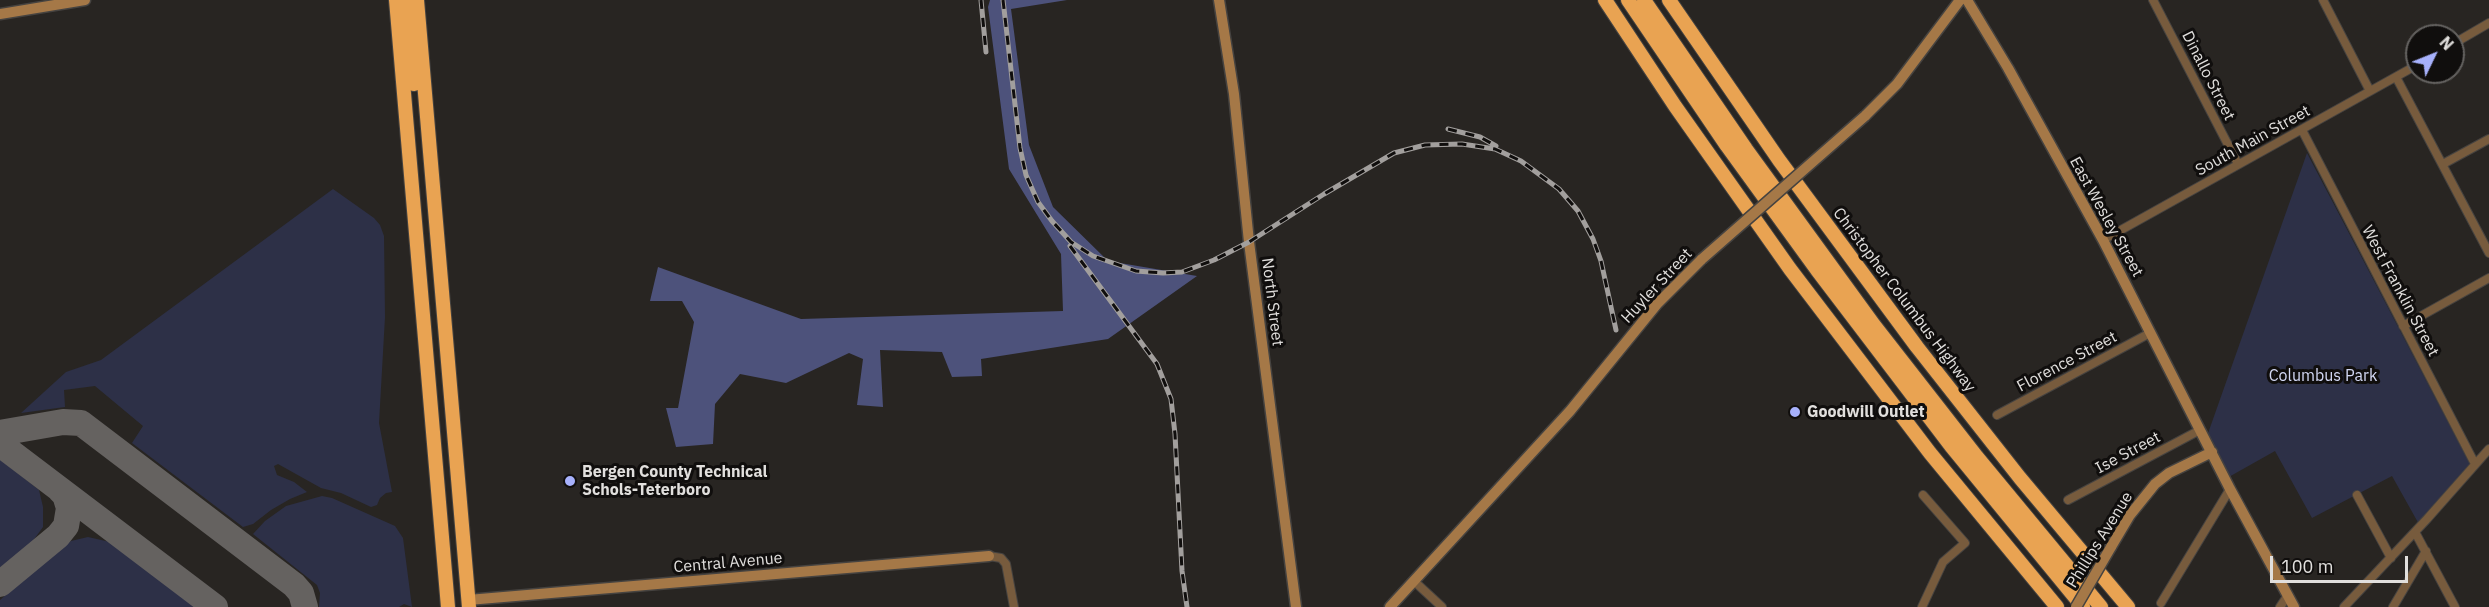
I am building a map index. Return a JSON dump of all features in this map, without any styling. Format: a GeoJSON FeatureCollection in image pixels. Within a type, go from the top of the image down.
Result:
{"type":"FeatureCollection","features":[{"type":"Feature","properties":{"kind":"highway"},"geometry":{"type":"LineString","coordinates":[[384,0],[400,3]]}},
{"type":"Feature","properties":{"kind":"highway"},"geometry":{"type":"LineString","coordinates":[[417,0],[425,114],[469,603]]}},
{"type":"Feature","properties":{"kind":"highway"},"geometry":{"type":"LineString","coordinates":[[1605,0],[1712,159],[1797,277],[1930,453],[2057,607]]}},
{"type":"Feature","properties":{"kind":"highway"},"geometry":{"type":"LineString","coordinates":[[1628,0],[1727,146],[1817,270],[1951,446],[2083,607]]}},
{"type":"Feature","properties":{"kind":"highway"},"geometry":{"type":"LineString","coordinates":[[1644,0],[1733,130],[1854,298],[1971,450],[2101,607]]}},
{"type":"Feature","properties":{"kind":"highway","name":"Christopher Columbus Highway"},"geometry":{"type":"LineString","coordinates":[[1669,0],[1785,169],[1904,330],[2020,478],[2127,606]]}},
{"type":"Feature","properties":{"kind":"highway"},"geometry":{"type":"LineString","coordinates":[[400,3],[414,83],[425,114]]}},
{"type":"Feature","properties":{"kind":"highway"},"geometry":{"type":"LineString","coordinates":[[400,3],[448,607]]}},
{"type":"Feature","properties":{"kind":"street"},"geometry":{"type":"LineString","coordinates":[[0,14],[85,0]]}},
{"type":"Feature","properties":{"kind":"street","name":"North Street"},"geometry":{"type":"LineString","coordinates":[[1219,0],[1234,94],[1249,242],[1296,607]]}},
{"type":"Feature","properties":{"kind":"street","name":"Huyler Street"},"geometry":{"type":"LineString","coordinates":[[1390,607],[1570,411],[1657,304],[1702,259],[1865,116],[1897,84],[1960,0]]}},
{"type":"Feature","properties":{"kind":"street","name":"East Wesley Street"},"geometry":{"type":"LineString","coordinates":[[1967,0],[2002,58],[2103,240],[2230,489],[2294,607]]}},
{"type":"Feature","properties":{"kind":"street","name":"Dinallo Street"},"geometry":{"type":"LineString","coordinates":[[2153,0],[2238,164]]}},
{"type":"Feature","properties":{"kind":"street"},"geometry":{"type":"LineString","coordinates":[[2323,0],[2370,91]]}},
{"type":"Feature","properties":{"kind":"street"},"geometry":{"type":"LineString","coordinates":[[2465,37],[2489,23]]}},
{"type":"Feature","properties":{"kind":"street","name":"South Main Street"},"geometry":{"type":"LineString","coordinates":[[2103,240],[2405,71]]}},
{"type":"Feature","properties":{"kind":"street"},"geometry":{"type":"LineString","coordinates":[[2396,77],[2489,253]]}},
{"type":"Feature","properties":{"kind":"street","name":"West Franklin Street"},"geometry":{"type":"LineString","coordinates":[[2302,130],[2475,464]]}},
{"type":"Feature","properties":{"kind":"street"},"geometry":{"type":"LineString","coordinates":[[2443,164],[2489,139]]}},
{"type":"Feature","properties":{"kind":"street"},"geometry":{"type":"LineString","coordinates":[[2403,326],[2489,278]]}},
{"type":"Feature","properties":{"kind":"street","name":"Florence Street"},"geometry":{"type":"LineString","coordinates":[[1997,415],[2150,333]]}},
{"type":"Feature","properties":{"kind":"street","name":"Ise Street"},"geometry":{"type":"LineString","coordinates":[[2068,500],[2200,430]]}},
{"type":"Feature","properties":{"kind":"street"},"geometry":{"type":"LineString","coordinates":[[2344,607],[2415,532],[2489,448]]}},
{"type":"Feature","properties":{"kind":"street","name":"Phillips Avenue"},"geometry":{"type":"LineString","coordinates":[[2076,607],[2130,516],[2155,484],[2169,473],[2212,452]]}},
{"type":"Feature","properties":{"kind":"street"},"geometry":{"type":"LineString","coordinates":[[2161,603],[2230,489]]}},
{"type":"Feature","properties":{"kind":"street"},"geometry":{"type":"LineString","coordinates":[[1922,607],[1943,562],[1965,543],[1923,495]]}},
{"type":"Feature","properties":{"kind":"street"},"geometry":{"type":"LineString","coordinates":[[2357,495],[2391,558]]}},
{"type":"Feature","properties":{"kind":"street"},"geometry":{"type":"LineString","coordinates":[[2415,532],[2455,607]]}},
{"type":"Feature","properties":{"kind":"street"},"geometry":{"type":"LineString","coordinates":[[2393,607],[2426,551]]}},
{"type":"Feature","properties":{"kind":"street"},"geometry":{"type":"LineString","coordinates":[[989,556],[1001,558],[1006,564],[1014,607]]}},
{"type":"Feature","properties":{"kind":"street","name":"Central Avenue"},"geometry":{"type":"LineString","coordinates":[[469,603],[989,556]]}},
{"type":"Feature","properties":{"kind":"street"},"geometry":{"type":"LineString","coordinates":[[1415,582],[1442,607]]}},
{"type":"Feature","properties":{"kind":"street"},"geometry":{"type":"LineString","coordinates":[[2280,607],[2288,594]]}},
{"type":"Feature","properties":{"kind":"green space","name":"Columbus Park"},"geometry":{"type":"Polygon","coordinates":[[[2307,153],[2472,468],[2420,526],[2392,476],[2312,518],[2275,451],[2227,478],[2206,439],[2307,153]]]}},
{"type":"Feature","properties":{"kind":"green space"},"geometry":{"type":"Polygon","coordinates":[[[333,189],[374,218],[380,225],[384,236],[385,317],[379,423],[392,492],[380,498],[377,505],[371,507],[341,493],[321,488],[278,464],[274,466],[277,475],[294,482],[307,492],[271,510],[253,524],[243,527],[132,443],[143,426],[95,386],[64,390],[65,407],[21,413],[66,372],[101,360],[333,189]]]}},
{"type":"Feature","properties":{"kind":"green space"},"geometry":{"type":"Polygon","coordinates":[[[0,459],[39,490],[43,507],[43,527],[32,542],[0,568],[0,459]]]}},
{"type":"Feature","properties":{"kind":"green space"},"geometry":{"type":"Polygon","coordinates":[[[322,496],[332,498],[395,526],[403,538],[412,607],[404,604],[399,607],[319,607],[320,593],[317,585],[253,534],[265,521],[286,506],[322,496]]]}},
{"type":"Feature","properties":{"kind":"green space"},"geometry":{"type":"Polygon","coordinates":[[[88,537],[110,542],[195,607],[0,607],[0,600],[62,547],[71,541],[88,537]]]}},
{"type":"Feature","properties":{"kind":"shaded area"},"geometry":{"type":"Polygon","coordinates":[[[990,0],[1067,0],[1011,9],[1029,145],[1053,207],[1108,261],[1197,276],[1108,339],[981,359],[982,376],[952,377],[942,352],[880,350],[883,407],[857,405],[863,359],[849,353],[786,383],[740,374],[715,404],[713,444],[676,447],[666,408],[678,408],[694,322],[682,301],[650,301],[658,267],[801,319],[1063,311],[1061,254],[1009,169],[988,7],[990,0]]]}},
{"type":"Feature","properties":{"kind":"taxiway"},"geometry":{"type":"LineString","coordinates":[[0,433],[63,422],[81,423],[294,585],[301,593],[305,607]]}},
{"type":"Feature","properties":{"kind":"taxiway"},"geometry":{"type":"LineString","coordinates":[[0,444],[215,607]]}},
{"type":"Feature","properties":{"kind":"taxiway"},"geometry":{"type":"LineString","coordinates":[[0,584],[58,536],[66,526],[69,508],[65,495],[60,490]]}},
{"type":"Feature","properties":{"kind":"railway"},"geometry":{"type":"LineString","coordinates":[[981,0],[986,52]]}},
{"type":"Feature","properties":{"kind":"railway"},"geometry":{"type":"LineString","coordinates":[[1003,0],[1020,148],[1026,175],[1038,202],[1052,221],[1071,242],[1093,256],[1136,271],[1182,272],[1214,260],[1249,242],[1394,153],[1425,145],[1462,144],[1495,149],[1521,161],[1559,189],[1578,211],[1593,239],[1601,261],[1616,330]]}},
{"type":"Feature","properties":{"kind":"railway"},"geometry":{"type":"LineString","coordinates":[[1448,129],[1480,137],[1496,146]]}},
{"type":"Feature","properties":{"kind":"railway"},"geometry":{"type":"LineString","coordinates":[[1070,246],[1157,364],[1171,399],[1182,571],[1187,607]]}},
{"type":"Feature","properties":{"kind":"place","name":"Goodwill Outlet"},"geometry":{"type":"Point","coordinates":[1795,412]}},
{"type":"Feature","properties":{"kind":"place","name":"Bergen County Technical Schols-Teterboro"},"geometry":{"type":"Point","coordinates":[570,481]}}]}
